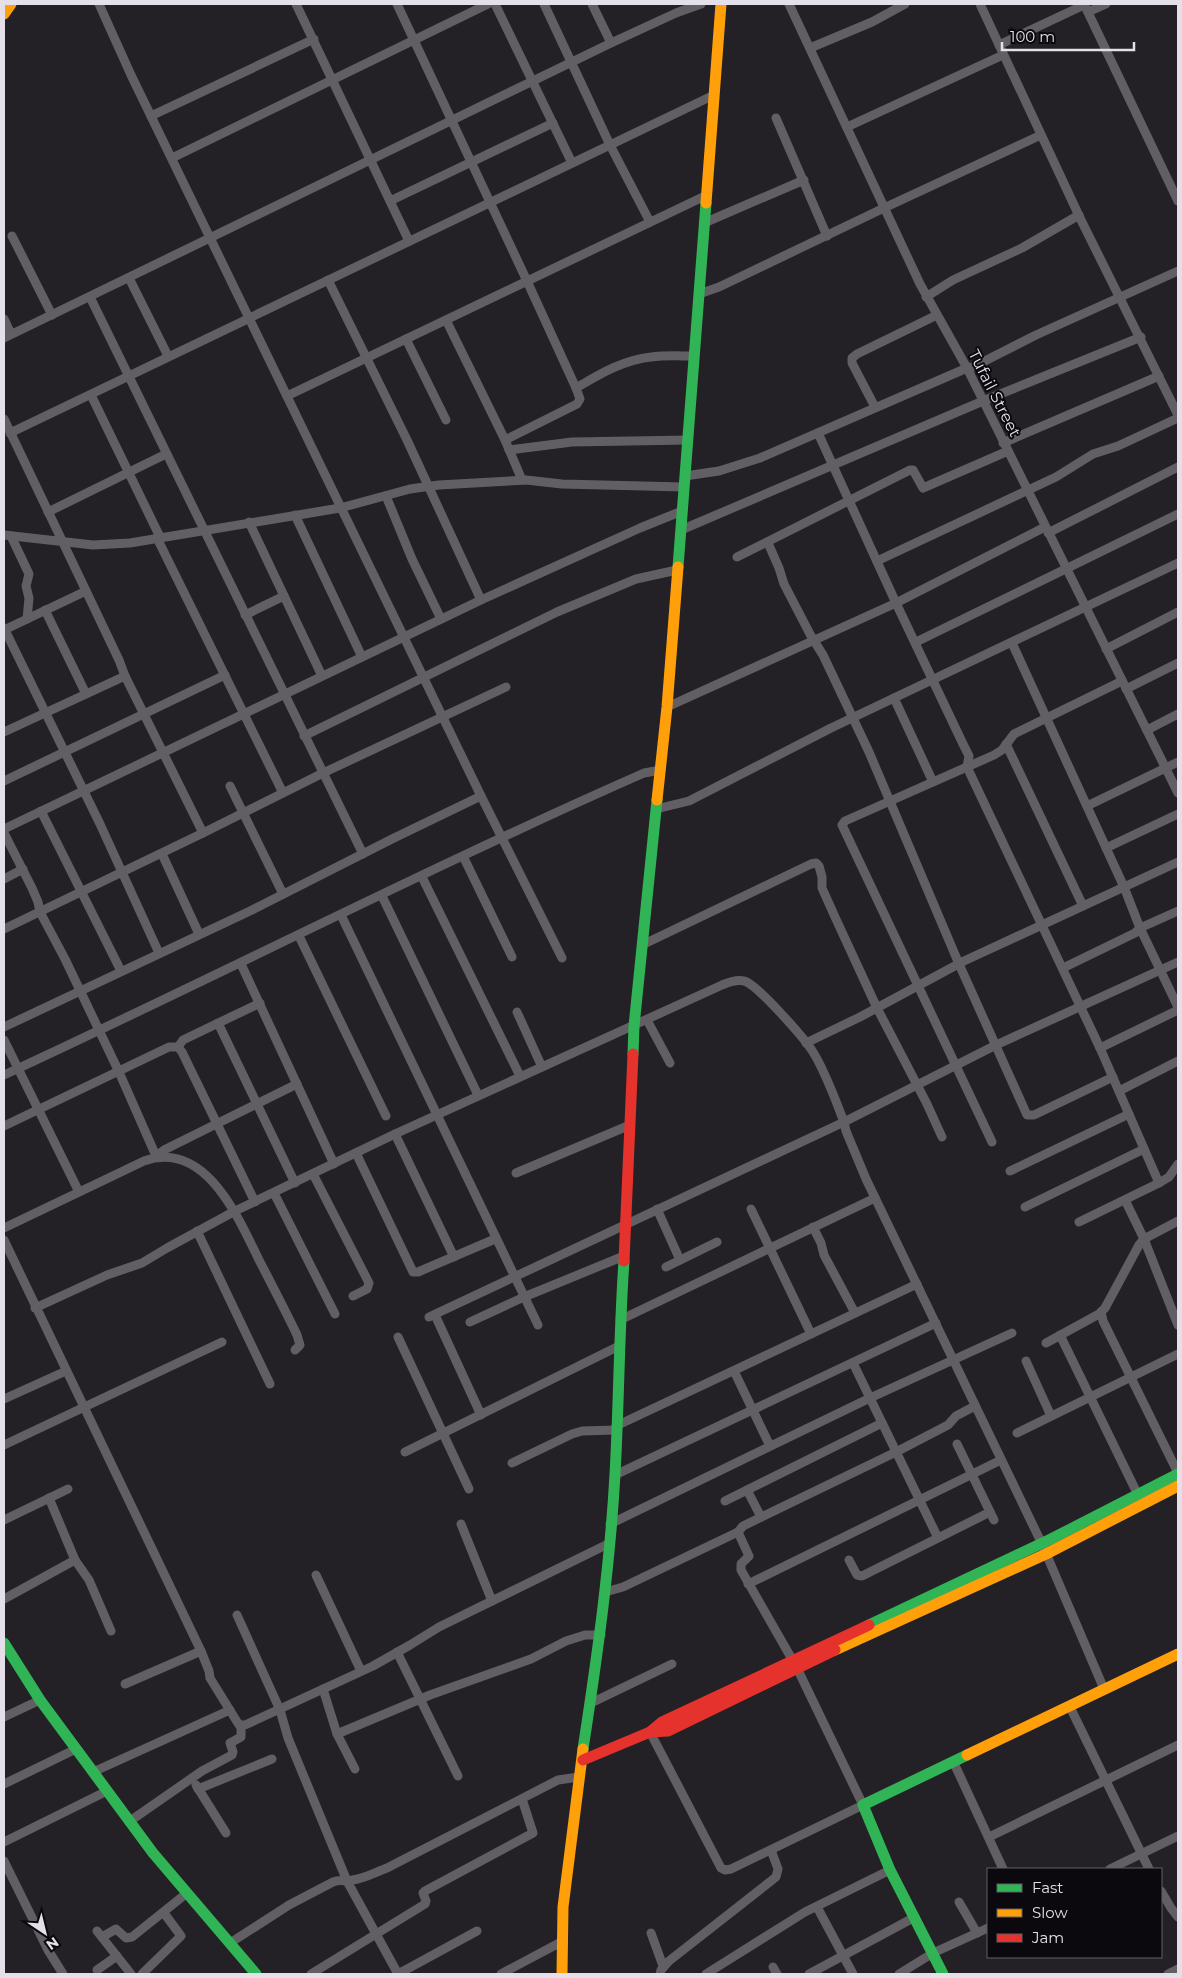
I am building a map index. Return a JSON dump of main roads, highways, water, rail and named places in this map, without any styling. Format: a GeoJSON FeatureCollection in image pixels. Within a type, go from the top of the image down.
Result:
{"type":"FeatureCollection","features":[{"type":"Feature","properties":{"kind":"main road"},"geometry":{"type":"LineString","coordinates":[[4,14],[11,4]]}},
{"type":"Feature","properties":{"kind":"main road"},"geometry":{"type":"LineString","coordinates":[[562,1974],[563,1906],[579,1778],[601,1635],[615,1475],[620,1320],[627,1224],[634,1026],[667,707],[721,4]]}},
{"type":"Feature","properties":{"kind":"main road"},"geometry":{"type":"LineString","coordinates":[[1044,1549],[1178,1474]]}},
{"type":"Feature","properties":{"kind":"main road"},"geometry":{"type":"LineString","coordinates":[[583,1760],[650,1732],[668,1731],[794,1664],[1178,1486]]}},
{"type":"Feature","properties":{"kind":"main road"},"geometry":{"type":"LineString","coordinates":[[4,1643],[40,1700],[153,1853],[256,1974]]}},
{"type":"Feature","properties":{"kind":"main road"},"geometry":{"type":"LineString","coordinates":[[943,1974],[890,1870],[863,1805],[1178,1654]]}}]}
